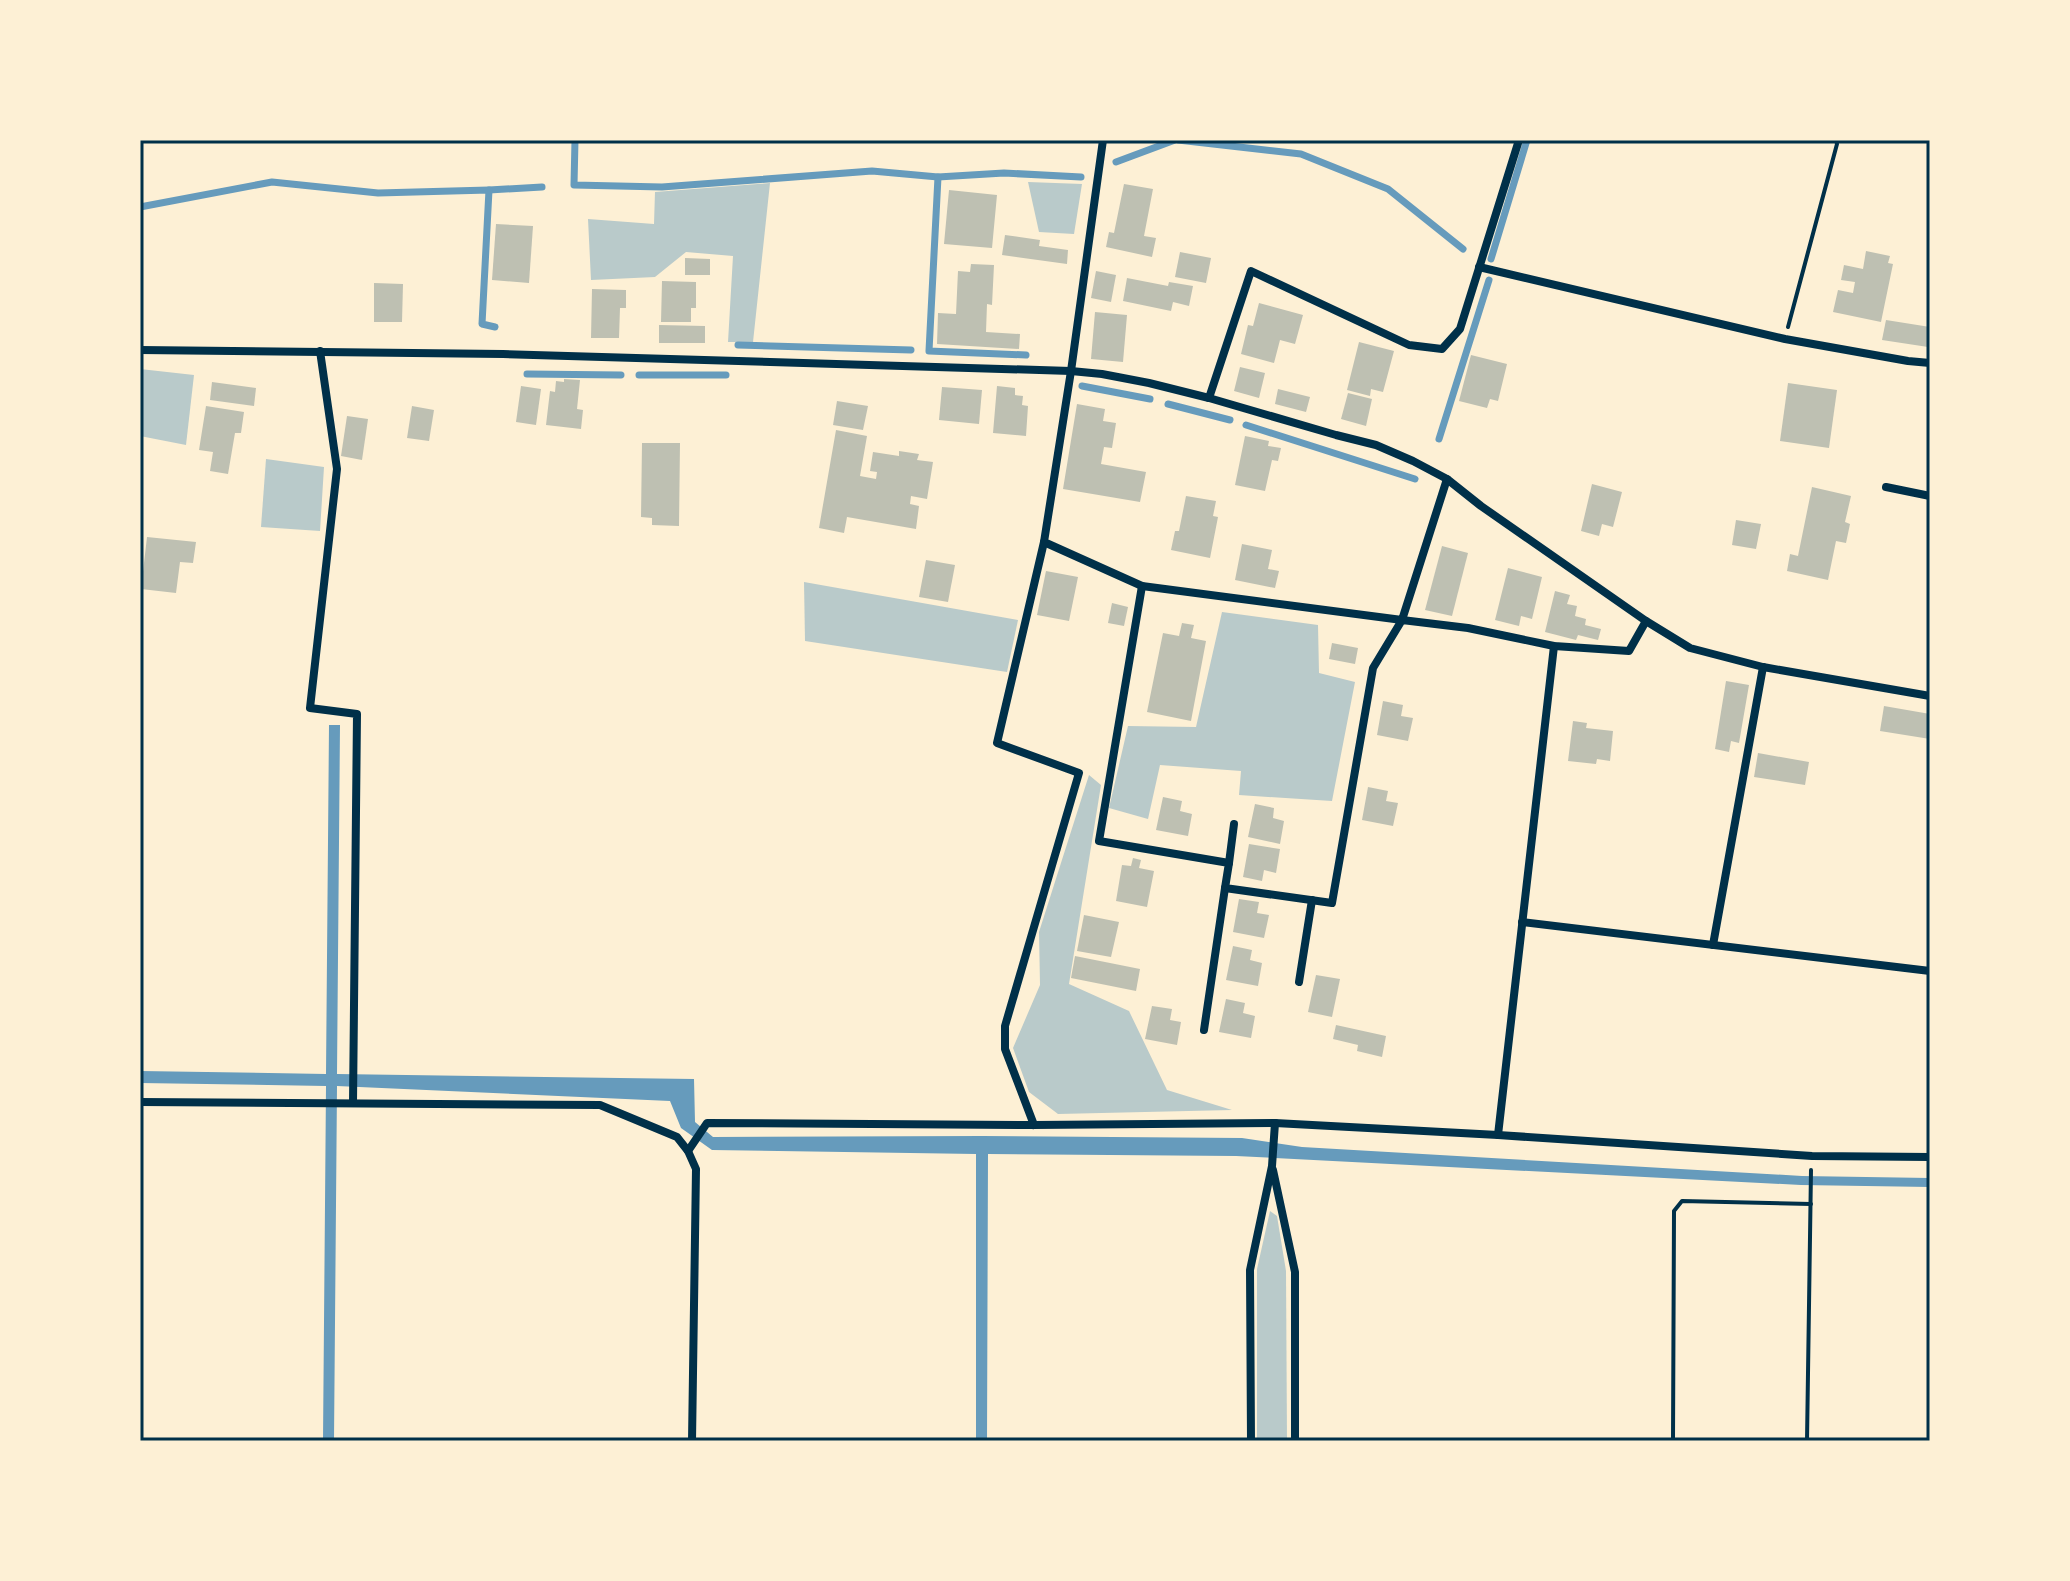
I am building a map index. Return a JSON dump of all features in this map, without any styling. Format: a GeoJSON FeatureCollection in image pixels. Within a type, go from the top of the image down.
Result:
{"type":"FeatureCollection","features":[{"type":"Feature","properties":{"kind":"street"},"geometry":{"type":"LineString","coordinates":[[1034,1125],[1005,1049],[1005,1026],[1079,773],[997,743],[1044,542],[1103,140]]}},
{"type":"Feature","properties":{"kind":"street"},"geometry":{"type":"LineString","coordinates":[[1209,398],[1251,271],[1409,345],[1442,349],[1460,329],[1519,140]]}},
{"type":"Feature","properties":{"kind":"street"},"geometry":{"type":"LineString","coordinates":[[1479,267],[1785,339],[1930,363]]}},
{"type":"Feature","properties":{"kind":"street"},"geometry":{"type":"LineString","coordinates":[[140,350],[503,354],[1071,371],[1149,383],[1376,445],[1413,461],[1447,479],[1646,621],[1690,648],[1763,667],[1930,696]]}},
{"type":"Feature","properties":{"kind":"street"},"geometry":{"type":"LineString","coordinates":[[320,351],[337,469],[310,708],[357,714],[353,1103]]}},
{"type":"Feature","properties":{"kind":"street"},"geometry":{"type":"LineString","coordinates":[[1225,888],[1332,903],[1373,668],[1402,620],[1447,479]]}},
{"type":"Feature","properties":{"kind":"street"},"geometry":{"type":"LineString","coordinates":[[1886,487],[1930,496]]}},
{"type":"Feature","properties":{"kind":"street"},"geometry":{"type":"LineString","coordinates":[[1044,542],[1142,586],[1468,628],[1554,646],[1629,651],[1646,621]]}},
{"type":"Feature","properties":{"kind":"street"},"geometry":{"type":"LineString","coordinates":[[1142,586],[1099,841],[1229,863]]}},
{"type":"Feature","properties":{"kind":"street"},"geometry":{"type":"LineString","coordinates":[[1498,1135],[1554,646]]}},
{"type":"Feature","properties":{"kind":"street"},"geometry":{"type":"LineString","coordinates":[[1713,945],[1763,667]]}},
{"type":"Feature","properties":{"kind":"street"},"geometry":{"type":"LineString","coordinates":[[1204,1030],[1234,824]]}},
{"type":"Feature","properties":{"kind":"street"},"geometry":{"type":"LineString","coordinates":[[1299,982],[1312,900]]}},
{"type":"Feature","properties":{"kind":"street"},"geometry":{"type":"LineString","coordinates":[[1522,922],[1930,971]]}},
{"type":"Feature","properties":{"kind":"street"},"geometry":{"type":"LineString","coordinates":[[140,1102],[600,1105],[677,1137],[696,1169],[692,1441]]}},
{"type":"Feature","properties":{"kind":"street"},"geometry":{"type":"LineString","coordinates":[[688,1151],[707,1123],[1275,1123],[1812,1156],[1930,1157]]}},
{"type":"Feature","properties":{"kind":"street"},"geometry":{"type":"LineString","coordinates":[[1251,1441],[1250,1270],[1272,1166],[1275,1123]]}},
{"type":"Feature","properties":{"kind":"street"},"geometry":{"type":"LineString","coordinates":[[1272,1166],[1295,1272],[1295,1441]]}},
{"type":"Feature","properties":{"kind":"path"},"geometry":{"type":"LineString","coordinates":[[1785,339],[1836,140]]}},
{"type":"Feature","properties":{"kind":"path"},"geometry":{"type":"LineString","coordinates":[[1807,1441],[1812,1156]]}},
{"type":"Feature","properties":{"kind":"path"},"geometry":{"type":"LineString","coordinates":[[1673,1441],[1674,1211],[1682,1201],[1811,1204]]}},
{"type":"Feature","properties":{"kind":"shaded area"},"geometry":{"type":"Polygon","coordinates":[[[1028,182],[1082,184],[1074,234],[1039,232],[1028,182]]]}},
{"type":"Feature","properties":{"kind":"shaded area"},"geometry":{"type":"Polygon","coordinates":[[[770,183],[753,342],[728,342],[733,256],[686,252],[655,277],[591,280],[588,219],[654,224],[655,192],[770,183]]]}},
{"type":"Feature","properties":{"kind":"shaded area"},"geometry":{"type":"Polygon","coordinates":[[[140,369],[194,375],[186,445],[140,436],[140,369]]]}},
{"type":"Feature","properties":{"kind":"shaded area"},"geometry":{"type":"Polygon","coordinates":[[[266,459],[324,467],[320,531],[261,527],[266,459]]]}},
{"type":"Feature","properties":{"kind":"shaded area"},"geometry":{"type":"Polygon","coordinates":[[[804,582],[1018,620],[1007,672],[805,641],[804,582]]]}},
{"type":"Feature","properties":{"kind":"shaded area"},"geometry":{"type":"Polygon","coordinates":[[[1222,612],[1318,625],[1319,673],[1355,682],[1332,801],[1239,795],[1241,771],[1160,765],[1148,819],[1109,808],[1128,726],[1196,727],[1222,612]]]}},
{"type":"Feature","properties":{"kind":"shaded area"},"geometry":{"type":"Polygon","coordinates":[[[1089,775],[1101,785],[1069,984],[1129,1011],[1167,1090],[1232,1110],[1058,1114],[1029,1092],[1013,1048],[1040,985],[1039,932],[1089,775]]]}},
{"type":"Feature","properties":{"kind":"shaded area"},"geometry":{"type":"Polygon","coordinates":[[[1270,1211],[1277,1216],[1286,1271],[1287,1441],[1257,1441],[1257,1269],[1270,1211]]]}},
{"type":"Feature","properties":{"kind":"water"},"geometry":{"type":"Polygon","coordinates":[[[329,725],[340,725],[337,1074],[694,1079],[695,1122],[713,1137],[1242,1138],[1302,1147],[1802,1176],[1930,1178],[1930,1187],[1801,1185],[1236,1156],[988,1154],[987,1441],[976,1441],[976,1154],[712,1150],[681,1128],[670,1101],[337,1086],[334,1441],[323,1441],[326,1086],[140,1083],[140,1071],[326,1074],[329,725]]]}},
{"type":"Feature","properties":{"kind":"building"},"geometry":{"type":"Polygon","coordinates":[[[1124,184],[1153,189],[1144,236],[1156,238],[1152,257],[1106,247],[1109,232],[1114,233],[1124,184]]]}},
{"type":"Feature","properties":{"kind":"building"},"geometry":{"type":"Polygon","coordinates":[[[949,190],[997,195],[992,248],[944,244],[949,190]]]}},
{"type":"Feature","properties":{"kind":"building"},"geometry":{"type":"Polygon","coordinates":[[[496,224],[533,226],[529,283],[492,280],[496,224]]]}},
{"type":"Feature","properties":{"kind":"building"},"geometry":{"type":"Polygon","coordinates":[[[1005,235],[1040,240],[1039,246],[1068,250],[1067,264],[1002,255],[1005,235]]]}},
{"type":"Feature","properties":{"kind":"building"},"geometry":{"type":"Polygon","coordinates":[[[1866,251],[1890,256],[1888,263],[1893,264],[1881,322],[1833,312],[1838,290],[1853,293],[1855,282],[1841,280],[1844,265],[1863,269],[1866,251]]]}},
{"type":"Feature","properties":{"kind":"building"},"geometry":{"type":"Polygon","coordinates":[[[1180,252],[1211,258],[1206,283],[1175,277],[1180,252]]]}},
{"type":"Feature","properties":{"kind":"building"},"geometry":{"type":"Polygon","coordinates":[[[685,258],[710,259],[710,275],[685,275],[685,258]]]}},
{"type":"Feature","properties":{"kind":"building"},"geometry":{"type":"Polygon","coordinates":[[[971,264],[994,265],[992,305],[987,304],[986,332],[1020,334],[1019,349],[937,344],[938,313],[956,314],[958,271],[970,272],[971,264]]]}},
{"type":"Feature","properties":{"kind":"building"},"geometry":{"type":"Polygon","coordinates":[[[1096,271],[1116,275],[1111,302],[1091,298],[1096,271]]]}},
{"type":"Feature","properties":{"kind":"building"},"geometry":{"type":"Polygon","coordinates":[[[1127,278],[1168,286],[1169,282],[1193,286],[1189,306],[1173,302],[1171,311],[1123,301],[1127,278]]]}},
{"type":"Feature","properties":{"kind":"building"},"geometry":{"type":"Polygon","coordinates":[[[662,281],[696,282],[696,308],[691,308],[691,322],[661,322],[662,281]]]}},
{"type":"Feature","properties":{"kind":"building"},"geometry":{"type":"Polygon","coordinates":[[[374,283],[403,284],[402,322],[374,322],[374,283]]]}},
{"type":"Feature","properties":{"kind":"building"},"geometry":{"type":"Polygon","coordinates":[[[592,289],[626,290],[626,308],[620,308],[619,338],[591,338],[592,289]]]}},
{"type":"Feature","properties":{"kind":"building"},"geometry":{"type":"Polygon","coordinates":[[[1259,303],[1303,315],[1295,344],[1280,340],[1274,363],[1241,354],[1248,325],[1253,326],[1259,303]]]}},
{"type":"Feature","properties":{"kind":"building"},"geometry":{"type":"Polygon","coordinates":[[[1095,312],[1127,315],[1123,362],[1091,359],[1095,312]]]}},
{"type":"Feature","properties":{"kind":"building"},"geometry":{"type":"Polygon","coordinates":[[[1886,320],[1930,327],[1928,347],[1882,340],[1886,320]]]}},
{"type":"Feature","properties":{"kind":"building"},"geometry":{"type":"Polygon","coordinates":[[[659,325],[705,326],[705,343],[659,343],[659,325]]]}},
{"type":"Feature","properties":{"kind":"building"},"geometry":{"type":"Polygon","coordinates":[[[1359,342],[1394,351],[1383,392],[1371,389],[1370,396],[1347,390],[1359,342]]]}},
{"type":"Feature","properties":{"kind":"building"},"geometry":{"type":"Polygon","coordinates":[[[1471,355],[1507,364],[1498,401],[1490,399],[1487,408],[1459,401],[1471,355]]]}},
{"type":"Feature","properties":{"kind":"building"},"geometry":{"type":"Polygon","coordinates":[[[1240,367],[1265,373],[1259,398],[1234,391],[1240,367]]]}},
{"type":"Feature","properties":{"kind":"building"},"geometry":{"type":"Polygon","coordinates":[[[564,379],[580,380],[577,409],[583,410],[581,429],[546,425],[550,391],[555,392],[556,381],[564,382],[564,379]]]}},
{"type":"Feature","properties":{"kind":"building"},"geometry":{"type":"Polygon","coordinates":[[[212,382],[256,388],[254,406],[210,400],[212,382]]]}},
{"type":"Feature","properties":{"kind":"building"},"geometry":{"type":"Polygon","coordinates":[[[1788,383],[1837,390],[1829,448],[1780,441],[1788,383]]]}},
{"type":"Feature","properties":{"kind":"building"},"geometry":{"type":"Polygon","coordinates":[[[521,386],[541,389],[536,425],[516,422],[521,386]]]}},
{"type":"Feature","properties":{"kind":"building"},"geometry":{"type":"Polygon","coordinates":[[[997,386],[1015,388],[1015,395],[1023,396],[1022,405],[1028,406],[1026,436],[993,433],[997,386]]]}},
{"type":"Feature","properties":{"kind":"building"},"geometry":{"type":"Polygon","coordinates":[[[942,387],[982,390],[979,424],[939,420],[942,387]]]}},
{"type":"Feature","properties":{"kind":"building"},"geometry":{"type":"Polygon","coordinates":[[[1278,389],[1310,397],[1306,412],[1275,404],[1278,389]]]}},
{"type":"Feature","properties":{"kind":"building"},"geometry":{"type":"Polygon","coordinates":[[[1348,393],[1372,399],[1366,426],[1341,419],[1348,393]]]}},
{"type":"Feature","properties":{"kind":"building"},"geometry":{"type":"Polygon","coordinates":[[[837,401],[868,406],[863,430],[833,425],[837,401]]]}},
{"type":"Feature","properties":{"kind":"building"},"geometry":{"type":"Polygon","coordinates":[[[1077,404],[1105,409],[1103,421],[1116,423],[1112,448],[1104,447],[1101,464],[1146,472],[1140,502],[1063,489],[1077,404]]]}},
{"type":"Feature","properties":{"kind":"building"},"geometry":{"type":"Polygon","coordinates":[[[206,406],[244,412],[241,433],[235,433],[228,474],[210,471],[213,452],[199,450],[206,406]]]}},
{"type":"Feature","properties":{"kind":"building"},"geometry":{"type":"Polygon","coordinates":[[[412,406],[434,410],[429,441],[407,438],[412,406]]]}},
{"type":"Feature","properties":{"kind":"building"},"geometry":{"type":"Polygon","coordinates":[[[347,416],[368,419],[362,460],[341,456],[347,416]]]}},
{"type":"Feature","properties":{"kind":"building"},"geometry":{"type":"Polygon","coordinates":[[[836,430],[867,436],[860,476],[876,479],[877,472],[870,471],[873,452],[899,456],[899,451],[919,454],[917,460],[933,462],[927,499],[911,496],[910,504],[919,506],[916,529],[847,517],[844,533],[819,528],[836,430]]]}},
{"type":"Feature","properties":{"kind":"building"},"geometry":{"type":"Polygon","coordinates":[[[1245,436],[1269,441],[1268,446],[1281,448],[1278,461],[1272,460],[1265,491],[1235,485],[1245,436]]]}},
{"type":"Feature","properties":{"kind":"building"},"geometry":{"type":"Polygon","coordinates":[[[642,443],[680,443],[679,526],[652,525],[652,518],[641,517],[642,443]]]}},
{"type":"Feature","properties":{"kind":"building"},"geometry":{"type":"Polygon","coordinates":[[[1592,484],[1622,492],[1613,527],[1602,524],[1599,536],[1581,531],[1592,484]]]}},
{"type":"Feature","properties":{"kind":"building"},"geometry":{"type":"Polygon","coordinates":[[[1812,487],[1851,496],[1845,522],[1850,524],[1846,543],[1836,541],[1828,580],[1787,571],[1790,554],[1798,556],[1812,487]]]}},
{"type":"Feature","properties":{"kind":"building"},"geometry":{"type":"Polygon","coordinates":[[[1186,496],[1216,501],[1213,516],[1218,517],[1210,558],[1171,550],[1175,531],[1179,531],[1186,496]]]}},
{"type":"Feature","properties":{"kind":"building"},"geometry":{"type":"Polygon","coordinates":[[[1736,520],[1761,524],[1756,549],[1732,545],[1736,520]]]}},
{"type":"Feature","properties":{"kind":"building"},"geometry":{"type":"Polygon","coordinates":[[[147,537],[196,542],[193,563],[180,562],[176,593],[141,589],[147,537]]]}},
{"type":"Feature","properties":{"kind":"building"},"geometry":{"type":"Polygon","coordinates":[[[1242,544],[1272,550],[1268,569],[1279,571],[1275,588],[1235,580],[1242,544]]]}},
{"type":"Feature","properties":{"kind":"building"},"geometry":{"type":"Polygon","coordinates":[[[1442,546],[1468,553],[1452,616],[1425,610],[1442,546]]]}},
{"type":"Feature","properties":{"kind":"building"},"geometry":{"type":"Polygon","coordinates":[[[926,560],[955,565],[948,602],[919,597],[926,560]]]}},
{"type":"Feature","properties":{"kind":"building"},"geometry":{"type":"Polygon","coordinates":[[[1508,568],[1542,577],[1532,619],[1521,616],[1519,626],[1495,620],[1508,568]]]}},
{"type":"Feature","properties":{"kind":"building"},"geometry":{"type":"Polygon","coordinates":[[[1046,571],[1078,577],[1069,621],[1037,615],[1046,571]]]}},
{"type":"Feature","properties":{"kind":"building"},"geometry":{"type":"Polygon","coordinates":[[[1555,591],[1570,595],[1567,604],[1577,606],[1575,616],[1586,619],[1585,625],[1601,629],[1598,640],[1578,635],[1576,640],[1545,632],[1555,591]]]}},
{"type":"Feature","properties":{"kind":"building"},"geometry":{"type":"Polygon","coordinates":[[[1112,603],[1128,607],[1124,626],[1108,623],[1112,603]]]}},
{"type":"Feature","properties":{"kind":"building"},"geometry":{"type":"Polygon","coordinates":[[[1182,623],[1194,625],[1191,638],[1206,641],[1191,721],[1147,712],[1163,633],[1179,636],[1182,623]]]}},
{"type":"Feature","properties":{"kind":"building"},"geometry":{"type":"Polygon","coordinates":[[[1332,643],[1358,648],[1355,664],[1329,659],[1332,643]]]}},
{"type":"Feature","properties":{"kind":"building"},"geometry":{"type":"Polygon","coordinates":[[[1726,681],[1749,685],[1739,743],[1731,741],[1729,752],[1715,749],[1726,681]]]}},
{"type":"Feature","properties":{"kind":"building"},"geometry":{"type":"Polygon","coordinates":[[[1383,701],[1403,705],[1401,716],[1413,718],[1408,741],[1377,735],[1383,701]]]}},
{"type":"Feature","properties":{"kind":"building"},"geometry":{"type":"Polygon","coordinates":[[[1884,706],[1930,714],[1930,739],[1880,731],[1884,706]]]}},
{"type":"Feature","properties":{"kind":"building"},"geometry":{"type":"Polygon","coordinates":[[[1573,721],[1587,723],[1586,728],[1613,731],[1610,761],[1597,759],[1596,764],[1568,761],[1573,721]]]}},
{"type":"Feature","properties":{"kind":"building"},"geometry":{"type":"Polygon","coordinates":[[[1758,753],[1809,762],[1805,785],[1754,777],[1758,753]]]}},
{"type":"Feature","properties":{"kind":"building"},"geometry":{"type":"Polygon","coordinates":[[[1368,787],[1388,791],[1386,801],[1398,803],[1393,826],[1362,820],[1368,787]]]}},
{"type":"Feature","properties":{"kind":"building"},"geometry":{"type":"Polygon","coordinates":[[[1163,797],[1182,801],[1180,811],[1192,814],[1188,836],[1156,830],[1163,797]]]}},
{"type":"Feature","properties":{"kind":"building"},"geometry":{"type":"Polygon","coordinates":[[[1255,804],[1274,808],[1273,818],[1284,821],[1280,844],[1248,837],[1255,804]]]}},
{"type":"Feature","properties":{"kind":"building"},"geometry":{"type":"Polygon","coordinates":[[[1249,844],[1280,849],[1276,873],[1264,870],[1262,881],[1243,877],[1249,844]]]}},
{"type":"Feature","properties":{"kind":"building"},"geometry":{"type":"Polygon","coordinates":[[[1133,858],[1141,860],[1139,868],[1154,871],[1147,907],[1116,901],[1122,865],[1131,866],[1133,858]]]}},
{"type":"Feature","properties":{"kind":"building"},"geometry":{"type":"Polygon","coordinates":[[[1239,899],[1259,902],[1257,913],[1269,915],[1264,938],[1233,932],[1239,899]]]}},
{"type":"Feature","properties":{"kind":"building"},"geometry":{"type":"Polygon","coordinates":[[[1084,915],[1119,922],[1111,957],[1077,951],[1084,915]]]}},
{"type":"Feature","properties":{"kind":"building"},"geometry":{"type":"Polygon","coordinates":[[[1233,946],[1252,950],[1250,960],[1262,963],[1258,986],[1226,980],[1233,946]]]}},
{"type":"Feature","properties":{"kind":"building"},"geometry":{"type":"Polygon","coordinates":[[[1075,956],[1140,969],[1136,991],[1071,978],[1075,956]]]}},
{"type":"Feature","properties":{"kind":"building"},"geometry":{"type":"Polygon","coordinates":[[[1316,975],[1340,979],[1332,1017],[1308,1012],[1316,975]]]}},
{"type":"Feature","properties":{"kind":"building"},"geometry":{"type":"Polygon","coordinates":[[[1226,999],[1245,1003],[1243,1013],[1255,1016],[1251,1038],[1219,1032],[1226,999]]]}},
{"type":"Feature","properties":{"kind":"building"},"geometry":{"type":"Polygon","coordinates":[[[1152,1006],[1172,1009],[1170,1020],[1181,1022],[1177,1045],[1145,1039],[1152,1006]]]}},
{"type":"Feature","properties":{"kind":"building"},"geometry":{"type":"Polygon","coordinates":[[[1336,1025],[1386,1036],[1382,1057],[1357,1051],[1358,1045],[1333,1039],[1336,1025]]]}},
{"type":"Feature","properties":{"kind":"waterway"},"geometry":{"type":"LineString","coordinates":[[575,140],[574,185],[662,187],[872,171],[938,177],[1004,173],[1081,177]]}},
{"type":"Feature","properties":{"kind":"waterway"},"geometry":{"type":"LineString","coordinates":[[1116,162],[1175,140]]}},
{"type":"Feature","properties":{"kind":"waterway"},"geometry":{"type":"LineString","coordinates":[[1178,140],[1301,154],[1388,189],[1463,249]]}},
{"type":"Feature","properties":{"kind":"waterway"},"geometry":{"type":"LineString","coordinates":[[1491,259],[1527,140]]}},
{"type":"Feature","properties":{"kind":"waterway"},"geometry":{"type":"LineString","coordinates":[[938,177],[929,351],[1026,355]]}},
{"type":"Feature","properties":{"kind":"waterway"},"geometry":{"type":"LineString","coordinates":[[140,207],[272,182],[378,193],[489,190],[482,324],[495,327]]}},
{"type":"Feature","properties":{"kind":"waterway"},"geometry":{"type":"LineString","coordinates":[[489,190],[542,187]]}},
{"type":"Feature","properties":{"kind":"waterway"},"geometry":{"type":"LineString","coordinates":[[1439,439],[1489,280]]}},
{"type":"Feature","properties":{"kind":"waterway"},"geometry":{"type":"LineString","coordinates":[[738,345],[911,350]]}},
{"type":"Feature","properties":{"kind":"waterway"},"geometry":{"type":"LineString","coordinates":[[527,374],[621,375]]}},
{"type":"Feature","properties":{"kind":"waterway"},"geometry":{"type":"LineString","coordinates":[[639,375],[726,375]]}},
{"type":"Feature","properties":{"kind":"waterway"},"geometry":{"type":"LineString","coordinates":[[1082,386],[1150,399]]}},
{"type":"Feature","properties":{"kind":"waterway"},"geometry":{"type":"LineString","coordinates":[[1168,404],[1230,420]]}},
{"type":"Feature","properties":{"kind":"waterway"},"geometry":{"type":"LineString","coordinates":[[1246,425],[1415,479]]}}]}
